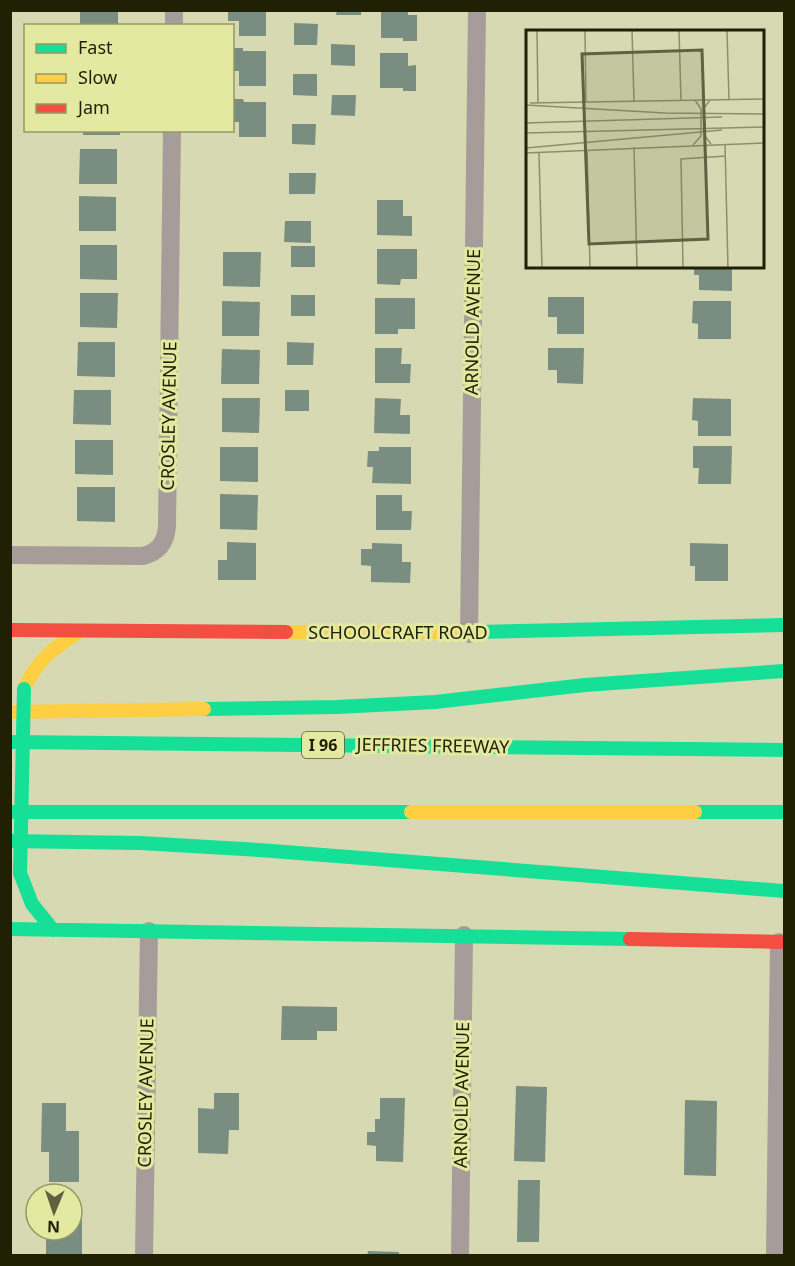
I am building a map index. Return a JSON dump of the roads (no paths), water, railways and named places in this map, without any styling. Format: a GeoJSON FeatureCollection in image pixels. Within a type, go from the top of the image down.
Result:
{"type":"FeatureCollection","features":[{"type":"Feature","properties":{"kind":"main road","name":"SCHOOLCRAFT ROAD"},"geometry":{"type":"LineString","coordinates":[[10,630],[469,634],[644,631],[784,625]]}},
{"type":"Feature","properties":{"kind":"main road"},"geometry":{"type":"LineString","coordinates":[[53,930],[30,903],[24,891],[20,873],[24,689],[37,662],[80,631]]}},
{"type":"Feature","properties":{"kind":"main road"},"geometry":{"type":"LineString","coordinates":[[10,712],[337,707],[435,702],[585,685],[784,671]]}},
{"type":"Feature","properties":{"kind":"main road","name":"JEFFRIES FREEWAY"},"geometry":{"type":"LineString","coordinates":[[10,742],[784,750]]}},
{"type":"Feature","properties":{"kind":"main road"},"geometry":{"type":"LineString","coordinates":[[10,812],[784,812]]}},
{"type":"Feature","properties":{"kind":"main road"},"geometry":{"type":"LineString","coordinates":[[10,841],[140,843],[259,850],[784,891]]}},
{"type":"Feature","properties":{"kind":"main road"},"geometry":{"type":"LineString","coordinates":[[10,929],[782,942]]}},
{"type":"Feature","properties":{"kind":"street","name":"ARNOLD AVENUE"},"geometry":{"type":"LineString","coordinates":[[469,634],[477,10]]}},
{"type":"Feature","properties":{"kind":"street","name":"CROSLEY AVENUE"},"geometry":{"type":"LineString","coordinates":[[10,555],[143,556],[153,554],[164,541],[167,526],[172,132]]}},
{"type":"Feature","properties":{"kind":"street","name":"CROSLEY AVENUE"},"geometry":{"type":"LineString","coordinates":[[144,1256],[149,931]]}},
{"type":"Feature","properties":{"kind":"street","name":"ARNOLD AVENUE"},"geometry":{"type":"LineString","coordinates":[[460,1256],[464,935]]}},
{"type":"Feature","properties":{"kind":"street"},"geometry":{"type":"LineString","coordinates":[[775,1256],[782,942]]}}]}
